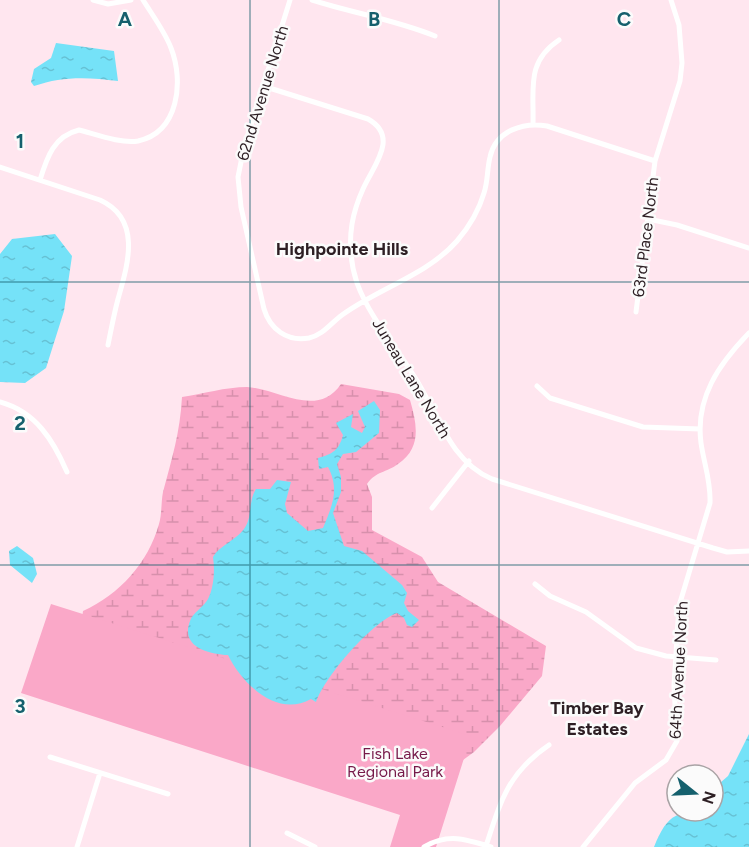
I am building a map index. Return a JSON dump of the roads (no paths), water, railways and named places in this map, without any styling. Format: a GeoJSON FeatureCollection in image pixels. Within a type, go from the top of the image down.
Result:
{"type":"FeatureCollection","features":[{"type":"Feature","properties":{"kind":"street"},"geometry":{"type":"LineString","coordinates":[[93,0],[108,4],[130,0]]}},
{"type":"Feature","properties":{"kind":"street"},"geometry":{"type":"LineString","coordinates":[[40,180],[55,143],[70,132],[79,130],[136,141],[158,132],[170,117],[177,99],[175,60],[170,46],[143,0]]}},
{"type":"Feature","properties":{"kind":"street","name":"62nd Avenue North"},"geometry":{"type":"LineString","coordinates":[[290,0],[244,147],[238,177],[241,207],[267,319],[281,333],[301,339],[311,338],[365,301],[428,264],[457,241],[478,210],[484,193],[490,154],[496,144],[513,129],[533,124]]}},
{"type":"Feature","properties":{"kind":"street"},"geometry":{"type":"LineString","coordinates":[[312,0],[354,13],[399,23],[435,36]]}},
{"type":"Feature","properties":{"kind":"street","name":"63rd Place North"},"geometry":{"type":"LineString","coordinates":[[636,312],[655,161],[680,81],[682,63],[679,25],[671,0]]}},
{"type":"Feature","properties":{"kind":"street"},"geometry":{"type":"LineString","coordinates":[[559,40],[545,50],[535,65],[533,124],[548,126],[655,161]]}},
{"type":"Feature","properties":{"kind":"street","name":"Juneau Lane North"},"geometry":{"type":"LineString","coordinates":[[263,86],[368,119],[379,127],[383,134],[384,141],[379,159],[363,189],[352,225],[353,264],[365,301],[418,381],[445,435],[469,461],[492,479],[727,552],[749,551]]}},
{"type":"Feature","properties":{"kind":"street"},"geometry":{"type":"LineString","coordinates":[[0,166],[110,204],[123,218],[127,229],[129,260],[108,345]]}},
{"type":"Feature","properties":{"kind":"street"},"geometry":{"type":"LineString","coordinates":[[648,219],[677,225],[749,248]]}},
{"type":"Feature","properties":{"kind":"street","name":"64th Avenue North"},"geometry":{"type":"LineString","coordinates":[[584,847],[634,783],[666,760],[673,751],[678,729],[674,686],[679,606],[710,503],[710,488],[700,429],[702,408],[721,364],[749,333]]}},
{"type":"Feature","properties":{"kind":"street"},"geometry":{"type":"LineString","coordinates":[[537,386],[550,398],[643,427],[700,429]]}},
{"type":"Feature","properties":{"kind":"street"},"geometry":{"type":"LineString","coordinates":[[0,402],[23,411],[39,424],[50,438],[67,472]]}},
{"type":"Feature","properties":{"kind":"street"},"geometry":{"type":"LineString","coordinates":[[432,508],[469,461]]}},
{"type":"Feature","properties":{"kind":"street"},"geometry":{"type":"LineString","coordinates":[[536,584],[550,596],[586,612],[636,648],[676,657],[716,660]]}},
{"type":"Feature","properties":{"kind":"street"},"geometry":{"type":"LineString","coordinates":[[424,847],[438,840],[456,837],[489,846],[503,794],[529,758],[549,745]]}},
{"type":"Feature","properties":{"kind":"street"},"geometry":{"type":"LineString","coordinates":[[50,757],[168,795]]}},
{"type":"Feature","properties":{"kind":"street"},"geometry":{"type":"LineString","coordinates":[[77,847],[100,773]]}},
{"type":"Feature","properties":{"kind":"street"},"geometry":{"type":"LineString","coordinates":[[287,832],[315,847]]}},
{"type":"Feature","properties":{"kind":"water"},"geometry":{"type":"Polygon","coordinates":[[[56,43],[114,51],[118,81],[75,78],[55,80],[34,86],[31,82],[34,69],[51,58],[56,43]]]}},
{"type":"Feature","properties":{"kind":"water"},"geometry":{"type":"Polygon","coordinates":[[[55,234],[72,256],[64,311],[46,368],[25,383],[0,382],[0,254],[12,239],[55,234]]]}},
{"type":"Feature","properties":{"kind":"water"},"geometry":{"type":"Polygon","coordinates":[[[374,401],[380,410],[379,433],[356,452],[343,454],[337,464],[341,477],[341,492],[333,513],[344,546],[362,551],[402,585],[407,593],[404,603],[408,611],[419,620],[412,627],[407,625],[404,618],[397,613],[375,627],[350,651],[329,678],[316,702],[311,699],[298,704],[273,701],[251,687],[228,655],[205,651],[193,643],[188,630],[190,621],[206,602],[212,589],[213,557],[244,529],[249,519],[256,489],[270,489],[277,480],[291,482],[285,504],[287,513],[308,531],[323,528],[332,505],[334,483],[328,467],[319,469],[318,458],[328,455],[340,444],[343,435],[336,423],[353,414],[351,427],[362,433],[365,427],[358,411],[374,401]]]}},
{"type":"Feature","properties":{"kind":"water"},"geometry":{"type":"Polygon","coordinates":[[[17,546],[33,558],[37,574],[32,583],[10,565],[9,551],[17,546]]]}},
{"type":"Feature","properties":{"kind":"water"},"geometry":{"type":"Polygon","coordinates":[[[749,734],[749,847],[654,847],[667,823],[725,823],[725,779],[749,734]]]}},
{"type":"Feature","properties":{"kind":"district","name":"Highpointe Hills"},"geometry":{"type":"Point","coordinates":[342,249]}},
{"type":"Feature","properties":{"kind":"district","name":"Timber Bay Estates"},"geometry":{"type":"Point","coordinates":[597,718]}},
{"type":"Feature","properties":{"kind":"park label","name":"Fish Lake Regional Park"},"geometry":{"type":"Point","coordinates":[395,762]}}]}
